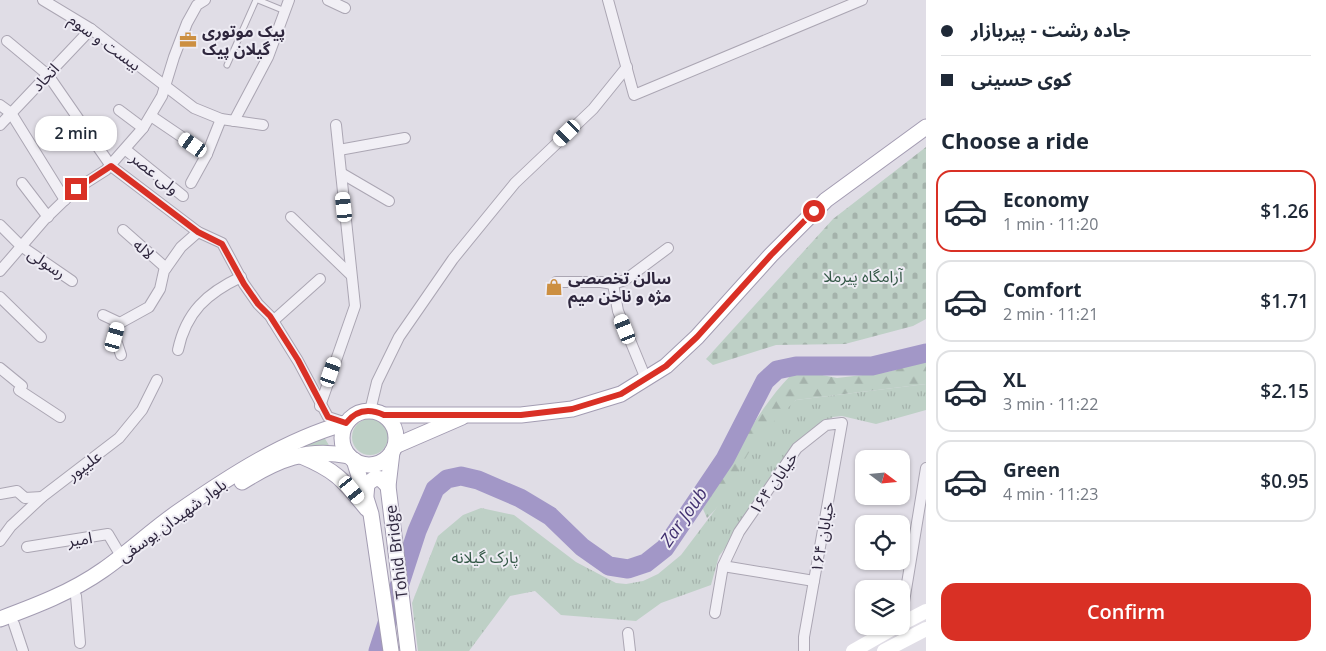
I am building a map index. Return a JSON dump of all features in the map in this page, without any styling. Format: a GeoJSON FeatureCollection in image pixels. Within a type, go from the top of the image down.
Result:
{"type":"FeatureCollection","features":[{"type":"Feature","properties":{"kind":"main road"},"geometry":{"type":"LineString","coordinates":[[377,413],[389,419],[395,432],[393,449],[387,458],[374,464],[360,464],[351,458],[342,443],[343,429],[346,423],[357,413],[377,413],[467,415],[521,415],[572,409],[621,394],[666,366],[697,337],[771,255],[826,200],[926,126]]}},
{"type":"Feature","properties":{"kind":"main road"},"geometry":{"type":"LineString","coordinates":[[393,449],[467,415]]}},
{"type":"Feature","properties":{"kind":"main road","name":"بلوار شهیدان یوسفی"},"geometry":{"type":"LineString","coordinates":[[5,624],[73,589],[121,556],[178,512],[245,468],[318,432],[346,423]]}},
{"type":"Feature","properties":{"kind":"main road","name":"Tohid Bridge"},"geometry":{"type":"LineString","coordinates":[[393,449],[388,486],[408,651]]}},
{"type":"Feature","properties":{"kind":"main road","name":"بلوار شهیدان یوسفی"},"geometry":{"type":"LineString","coordinates":[[5,624],[76,596],[107,576],[162,534],[251,476],[297,454],[331,452],[351,458]]}},
{"type":"Feature","properties":{"kind":"main road"},"geometry":{"type":"LineString","coordinates":[[297,454],[322,465],[342,478],[371,514]]}},
{"type":"Feature","properties":{"kind":"main road","name":"Tohid Bridge"},"geometry":{"type":"LineString","coordinates":[[351,458],[366,495],[371,514],[390,651]]}},
{"type":"Feature","properties":{"kind":"main road"},"geometry":{"type":"LineString","coordinates":[[366,495],[367,484],[374,478],[384,480],[388,486]]}},
{"type":"Feature","properties":{"kind":"main road"},"geometry":{"type":"LineString","coordinates":[[910,619],[926,611]]}},
{"type":"Feature","properties":{"kind":"main road"},"geometry":{"type":"LineString","coordinates":[[884,651],[898,647],[926,629]]}},
{"type":"Feature","properties":{"kind":"main road"},"geometry":{"type":"LineString","coordinates":[[853,651],[881,635]]}},
{"type":"Feature","properties":{"kind":"street","name":"بیست و سوم"},"geometry":{"type":"LineString","coordinates":[[44,0],[91,28],[194,108],[221,119],[263,125]]}},
{"type":"Feature","properties":{"kind":"street"},"geometry":{"type":"LineString","coordinates":[[234,121],[268,57],[288,0]]}},
{"type":"Feature","properties":{"kind":"street"},"geometry":{"type":"LineString","coordinates":[[328,0],[345,8]]}},
{"type":"Feature","properties":{"kind":"street"},"geometry":{"type":"LineString","coordinates":[[608,0],[634,95],[862,0]]}},
{"type":"Feature","properties":{"kind":"street"},"geometry":{"type":"LineString","coordinates":[[0,271],[21,246],[76,189],[111,166],[143,128],[151,116],[165,86],[187,23],[197,2]]}},
{"type":"Feature","properties":{"kind":"street","name":"اتحاد"},"geometry":{"type":"LineString","coordinates":[[0,125],[91,28]]}},
{"type":"Feature","properties":{"kind":"street"},"geometry":{"type":"LineString","coordinates":[[7,41],[48,74],[111,166],[198,232],[222,244],[258,304],[273,321],[298,360],[320,406],[328,417],[346,423]]}},
{"type":"Feature","properties":{"kind":"street"},"geometry":{"type":"LineString","coordinates":[[377,413],[377,382],[400,337],[453,259],[515,183],[593,109],[627,67]]}},
{"type":"Feature","properties":{"kind":"street"},"geometry":{"type":"LineString","coordinates":[[0,105],[11,113],[65,200]]}},
{"type":"Feature","properties":{"kind":"street"},"geometry":{"type":"LineString","coordinates":[[119,110],[143,128]]}},
{"type":"Feature","properties":{"kind":"street"},"geometry":{"type":"LineString","coordinates":[[151,116],[206,154]]}},
{"type":"Feature","properties":{"kind":"street"},"geometry":{"type":"LineString","coordinates":[[190,182],[206,154],[221,119]]}},
{"type":"Feature","properties":{"kind":"street"},"geometry":{"type":"LineString","coordinates":[[320,406],[354,306],[336,124]]}},
{"type":"Feature","properties":{"kind":"street"},"geometry":{"type":"LineString","coordinates":[[339,150],[405,138]]}},
{"type":"Feature","properties":{"kind":"street","name":"ولی عصر"},"geometry":{"type":"LineString","coordinates":[[126,150],[183,196]]}},
{"type":"Feature","properties":{"kind":"street"},"geometry":{"type":"LineString","coordinates":[[341,173],[389,201]]}},
{"type":"Feature","properties":{"kind":"street"},"geometry":{"type":"LineString","coordinates":[[22,183],[48,217]]}},
{"type":"Feature","properties":{"kind":"street"},"geometry":{"type":"LineString","coordinates":[[291,218],[351,275]]}},
{"type":"Feature","properties":{"kind":"street","name":"رسولی"},"geometry":{"type":"LineString","coordinates":[[0,225],[21,246],[72,281]]}},
{"type":"Feature","properties":{"kind":"street","name":"لاله"},"geometry":{"type":"LineString","coordinates":[[123,230],[166,268]]}},
{"type":"Feature","properties":{"kind":"street"},"geometry":{"type":"LineString","coordinates":[[121,355],[115,337],[120,323],[149,307],[160,289],[166,268],[182,247],[198,232]]}},
{"type":"Feature","properties":{"kind":"street"},"geometry":{"type":"LineString","coordinates":[[556,282],[601,282],[613,284],[625,280],[668,248]]}},
{"type":"Feature","properties":{"kind":"street"},"geometry":{"type":"LineString","coordinates":[[178,350],[181,336],[189,319],[202,301],[217,288],[241,277]]}},
{"type":"Feature","properties":{"kind":"street"},"geometry":{"type":"LineString","coordinates":[[273,321],[320,278]]}},
{"type":"Feature","properties":{"kind":"street"},"geometry":{"type":"LineString","coordinates":[[613,284],[618,311],[646,379]]}},
{"type":"Feature","properties":{"kind":"street"},"geometry":{"type":"LineString","coordinates":[[0,296],[41,337]]}},
{"type":"Feature","properties":{"kind":"street"},"geometry":{"type":"LineString","coordinates":[[103,315],[120,323]]}},
{"type":"Feature","properties":{"kind":"street"},"geometry":{"type":"LineString","coordinates":[[0,368],[22,386],[19,390],[60,417]]}},
{"type":"Feature","properties":{"kind":"street","name":"علیپور"},"geometry":{"type":"LineString","coordinates":[[0,541],[12,526],[42,497],[120,438],[142,410],[157,380]]}},
{"type":"Feature","properties":{"kind":"street","name":"خیابان ۱۶۴"},"geometry":{"type":"LineString","coordinates":[[715,612],[723,566],[739,532],[797,448],[826,425],[842,423]]}},
{"type":"Feature","properties":{"kind":"street","name":"۱۶۴ خیابان"},"geometry":{"type":"LineString","coordinates":[[804,651],[804,637],[842,423]]}},
{"type":"Feature","properties":{"kind":"street"},"geometry":{"type":"LineString","coordinates":[[908,580],[926,468]]}},
{"type":"Feature","properties":{"kind":"street"},"geometry":{"type":"LineString","coordinates":[[0,494],[16,491],[25,498],[42,497]]}},
{"type":"Feature","properties":{"kind":"street","name":"امیر"},"geometry":{"type":"LineString","coordinates":[[27,547],[108,534],[121,556]]}},
{"type":"Feature","properties":{"kind":"street"},"geometry":{"type":"LineString","coordinates":[[723,566],[814,581]]}},
{"type":"Feature","properties":{"kind":"street"},"geometry":{"type":"LineString","coordinates":[[76,596],[80,643]]}},
{"type":"Feature","properties":{"kind":"street"},"geometry":{"type":"LineString","coordinates":[[5,624],[23,651]]}},
{"type":"Feature","properties":{"kind":"street"},"geometry":{"type":"LineString","coordinates":[[628,633],[630,651]]}},
{"type":"Feature","properties":{"kind":"lane"},"geometry":{"type":"LineString","coordinates":[[227,65],[257,0],[285,11]]}},
{"type":"Feature","properties":{"kind":"green space","name":"آرامگاه پیرملا"},"geometry":{"type":"Polygon","coordinates":[[[926,147],[926,319],[913,326],[845,344],[776,345],[713,365],[706,359],[833,219],[926,147]]]}},
{"type":"Feature","properties":{"kind":"green space"},"geometry":{"type":"Polygon","coordinates":[[[926,360],[926,384],[796,400],[715,510],[707,518],[703,509],[733,457],[767,404],[791,375],[812,373],[837,378],[888,372],[926,360]]]}},
{"type":"Feature","properties":{"kind":"green space","name":"پارک گیلانه"},"geometry":{"type":"Polygon","coordinates":[[[926,384],[926,410],[876,424],[842,416],[833,417],[819,425],[719,556],[711,585],[661,603],[636,621],[561,615],[535,591],[510,596],[469,651],[418,651],[412,603],[438,536],[463,515],[481,508],[514,515],[576,562],[616,583],[626,584],[643,581],[658,574],[681,555],[715,510],[758,437],[796,400],[926,384]]]}},
{"type":"Feature","properties":{"kind":"green space"},"geometry":{"type":"Polygon","coordinates":[[[370,419],[383,424],[388,437],[383,450],[370,455],[357,450],[352,437],[357,424],[370,419]]]}},
{"type":"Feature","properties":{"kind":"green space"},"geometry":{"type":"Polygon","coordinates":[[[324,437],[330,447],[312,446],[291,449],[324,437]]]}},
{"type":"Feature","properties":{"kind":"waterway","name":"Zar Joub"},"geometry":{"type":"LineString","coordinates":[[378,651],[417,531],[435,489],[447,479],[461,476],[478,480],[520,498],[550,516],[582,547],[609,566],[628,569],[646,563],[665,548],[725,459],[765,381],[777,370],[796,366],[872,366],[926,353]]}},
{"type":"Feature","properties":{"kind":"place","name":"پیک موتوری گیلان پیک"},"geometry":{"type":"Point","coordinates":[188,40]}},
{"type":"Feature","properties":{"kind":"place","name":"سالن تخصصی مژه و ناخن میم"},"geometry":{"type":"Point","coordinates":[554,287]}},
{"type":"Feature","properties":{"kind":"route"},"geometry":{"type":"LineString","coordinates":[[76,189],[111,166],[198,232],[222,244],[244,284],[258,304],[270,316],[298,360],[320,406],[328,417],[346,423],[357,413],[370,410],[384,415],[426,413],[521,415],[572,409],[621,394],[666,366],[697,337],[771,255],[814,211]]}}]}
